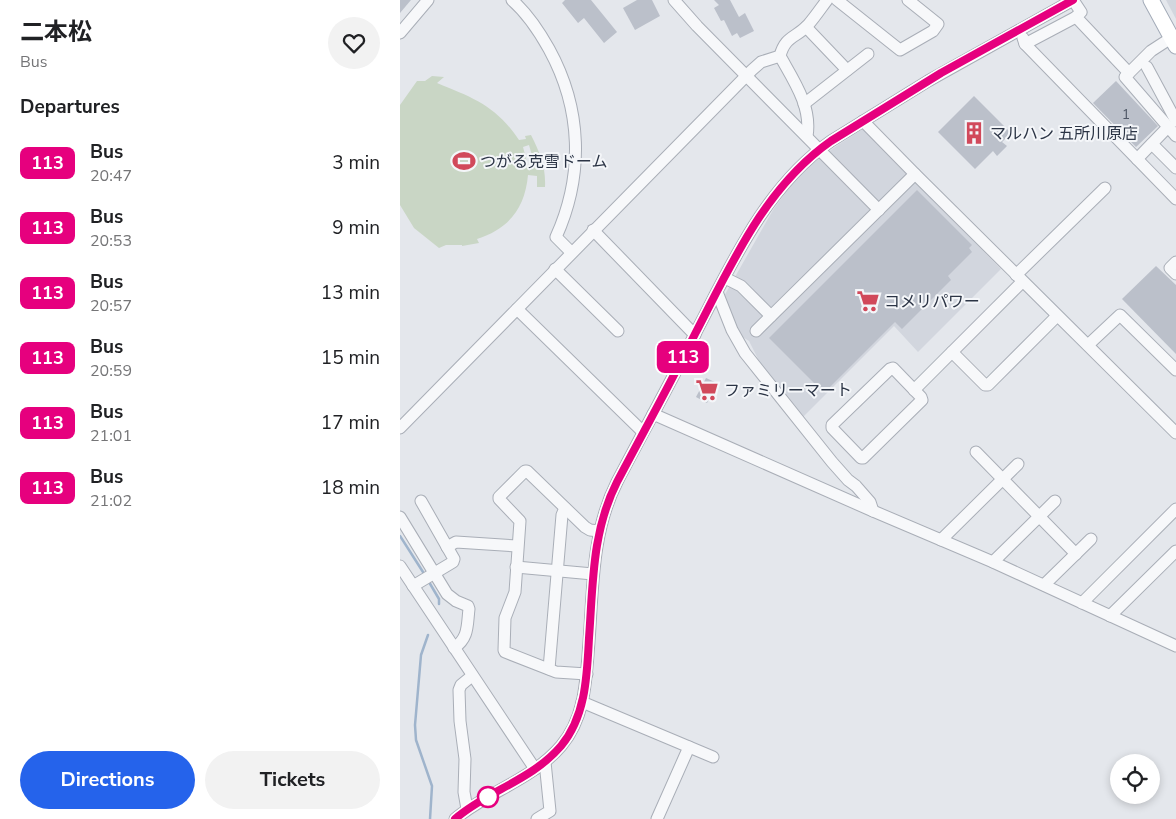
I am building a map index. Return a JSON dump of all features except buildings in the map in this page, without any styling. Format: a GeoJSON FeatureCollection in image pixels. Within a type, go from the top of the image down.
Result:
{"type":"FeatureCollection","features":[{"type":"Feature","properties":{"kind":"main road"},"geometry":{"type":"LineString","coordinates":[[1155,2],[1174,42]]}},
{"type":"Feature","properties":{"kind":"street"},"geometry":{"type":"LineString","coordinates":[[400,33],[428,0]]}},
{"type":"Feature","properties":{"kind":"street"},"geometry":{"type":"LineString","coordinates":[[512,0],[532,21],[546,43],[558,65],[568,93],[576,146],[575,169],[572,192],[566,214],[556,237],[571,252]]}},
{"type":"Feature","properties":{"kind":"street"},"geometry":{"type":"LineString","coordinates":[[674,0],[746,76],[879,210]]}},
{"type":"Feature","properties":{"kind":"street"},"geometry":{"type":"LineString","coordinates":[[806,136],[809,125],[804,104],[780,56],[782,46],[790,37],[806,26],[827,0]]}},
{"type":"Feature","properties":{"kind":"street"},"geometry":{"type":"LineString","coordinates":[[837,0],[900,50],[933,30],[938,24],[908,0]]}},
{"type":"Feature","properties":{"kind":"street"},"geometry":{"type":"LineString","coordinates":[[455,819],[467,808],[504,788],[545,762],[566,740],[576,721],[582,702],[586,674],[599,531],[609,498],[717,292],[762,212],[794,172],[819,150],[943,72],[1073,0],[1081,12],[1076,17],[1025,44]]}},
{"type":"Feature","properties":{"kind":"street"},"geometry":{"type":"LineString","coordinates":[[1076,17],[1129,73]]}},
{"type":"Feature","properties":{"kind":"street"},"geometry":{"type":"LineString","coordinates":[[806,26],[847,70]]}},
{"type":"Feature","properties":{"kind":"street"},"geometry":{"type":"LineString","coordinates":[[1019,30],[1025,44],[1176,198]]}},
{"type":"Feature","properties":{"kind":"street"},"geometry":{"type":"LineString","coordinates":[[1172,124],[1126,77],[1151,50],[1174,42]]}},
{"type":"Feature","properties":{"kind":"street"},"geometry":{"type":"LineString","coordinates":[[804,104],[868,54]]}},
{"type":"Feature","properties":{"kind":"street"},"geometry":{"type":"LineString","coordinates":[[400,428],[746,76],[761,62],[780,56]]}},
{"type":"Feature","properties":{"kind":"street"},"geometry":{"type":"LineString","coordinates":[[1147,67],[1176,136]]}},
{"type":"Feature","properties":{"kind":"street"},"geometry":{"type":"LineString","coordinates":[[863,121],[1176,433]]}},
{"type":"Feature","properties":{"kind":"street"},"geometry":{"type":"LineString","coordinates":[[1137,159],[1172,124]]}},
{"type":"Feature","properties":{"kind":"street"},"geometry":{"type":"LineString","coordinates":[[1152,144],[1176,168]]}},
{"type":"Feature","properties":{"kind":"street"},"geometry":{"type":"LineString","coordinates":[[756,332],[915,174]]}},
{"type":"Feature","properties":{"kind":"street"},"geometry":{"type":"LineString","coordinates":[[914,390],[952,352],[1105,188]]}},
{"type":"Feature","properties":{"kind":"street"},"geometry":{"type":"LineString","coordinates":[[593,230],[695,334]]}},
{"type":"Feature","properties":{"kind":"street"},"geometry":{"type":"LineString","coordinates":[[1176,262],[1170,268],[1176,274]]}},
{"type":"Feature","properties":{"kind":"street"},"geometry":{"type":"LineString","coordinates":[[555,269],[618,331]]}},
{"type":"Feature","properties":{"kind":"street"},"geometry":{"type":"LineString","coordinates":[[725,278],[741,286],[771,316]]}},
{"type":"Feature","properties":{"kind":"street"},"geometry":{"type":"LineString","coordinates":[[717,292],[732,330],[745,353],[832,462],[870,502],[873,511]]}},
{"type":"Feature","properties":{"kind":"street"},"geometry":{"type":"LineString","coordinates":[[517,309],[643,432]]}},
{"type":"Feature","properties":{"kind":"street"},"geometry":{"type":"LineString","coordinates":[[1088,345],[1120,314],[1176,369]]}},
{"type":"Feature","properties":{"kind":"street"},"geometry":{"type":"LineString","coordinates":[[952,352],[988,385],[1057,316]]}},
{"type":"Feature","properties":{"kind":"street"},"geometry":{"type":"LineString","coordinates":[[890,368],[893,368],[914,390],[922,400],[863,458],[832,428],[832,425],[890,368]]}},
{"type":"Feature","properties":{"kind":"street"},"geometry":{"type":"LineString","coordinates":[[653,414],[993,562],[1176,646]]}},
{"type":"Feature","properties":{"kind":"street"},"geometry":{"type":"LineString","coordinates":[[976,452],[1076,554]]}},
{"type":"Feature","properties":{"kind":"street"},"geometry":{"type":"LineString","coordinates":[[941,540],[1018,464]]}},
{"type":"Feature","properties":{"kind":"street"},"geometry":{"type":"LineString","coordinates":[[586,674],[556,672],[504,652],[505,618],[514,592],[519,519],[499,500],[527,471],[585,527],[590,530],[599,531]]}},
{"type":"Feature","properties":{"kind":"street"},"geometry":{"type":"LineString","coordinates":[[413,586],[454,562],[421,501]]}},
{"type":"Feature","properties":{"kind":"street"},"geometry":{"type":"LineString","coordinates":[[993,562],[1055,501]]}},
{"type":"Feature","properties":{"kind":"street"},"geometry":{"type":"LineString","coordinates":[[549,669],[562,515],[565,508]]}},
{"type":"Feature","properties":{"kind":"street"},"geometry":{"type":"LineString","coordinates":[[1082,603],[1176,509]]}},
{"type":"Feature","properties":{"kind":"street"},"geometry":{"type":"LineString","coordinates":[[400,518],[451,598],[469,608],[465,636],[461,643],[454,648]]}},
{"type":"Feature","properties":{"kind":"street"},"geometry":{"type":"LineString","coordinates":[[1044,585],[1091,539]]}},
{"type":"Feature","properties":{"kind":"street"},"geometry":{"type":"LineString","coordinates":[[447,546],[456,542],[518,546]]}},
{"type":"Feature","properties":{"kind":"street"},"geometry":{"type":"LineString","coordinates":[[1110,616],[1176,551]]}},
{"type":"Feature","properties":{"kind":"street"},"geometry":{"type":"LineString","coordinates":[[400,566],[535,769]]}},
{"type":"Feature","properties":{"kind":"street"},"geometry":{"type":"LineString","coordinates":[[516,567],[594,574]]}},
{"type":"Feature","properties":{"kind":"street"},"geometry":{"type":"LineString","coordinates":[[467,808],[464,792],[466,759],[460,721],[459,690],[461,685],[472,676]]}},
{"type":"Feature","properties":{"kind":"street"},"geometry":{"type":"LineString","coordinates":[[582,702],[713,757]]}},
{"type":"Feature","properties":{"kind":"street"},"geometry":{"type":"LineString","coordinates":[[657,819],[689,747]]}},
{"type":"Feature","properties":{"kind":"street"},"geometry":{"type":"LineString","coordinates":[[537,819],[550,811],[545,762]]}},
{"type":"Feature","properties":{"kind":"shaded area"},"geometry":{"type":"Polygon","coordinates":[[[1166,0],[1176,0],[1176,19],[1167,2],[1166,0]]]}},
{"type":"Feature","properties":{"kind":"shaded area"},"geometry":{"type":"Polygon","coordinates":[[[863,129],[1001,269],[918,352],[894,326],[803,417],[766,375],[749,341],[738,334],[723,298],[773,210],[791,185],[803,171],[863,129]]]}},
{"type":"Feature","properties":{"kind":"green space","name":"つがる克雪ドーム"},"geometry":{"type":"Polygon","coordinates":[[[432,76],[444,77],[437,83],[483,104],[502,119],[519,140],[526,139],[525,136],[531,135],[542,160],[545,187],[537,187],[537,176],[528,175],[523,198],[513,216],[498,229],[477,239],[479,243],[462,246],[446,245],[439,248],[414,228],[400,205],[400,105],[417,81],[425,81],[432,76]],[[529,145],[523,147],[528,166],[535,166],[529,145]]]}},
{"type":"Feature","properties":{"kind":"waterway"},"geometry":{"type":"LineString","coordinates":[[400,536],[423,572]]}},
{"type":"Feature","properties":{"kind":"waterway"},"geometry":{"type":"LineString","coordinates":[[429,582],[439,599],[439,604]]}},
{"type":"Feature","properties":{"kind":"waterway"},"geometry":{"type":"LineString","coordinates":[[428,635],[421,655],[415,725],[416,740],[432,786],[430,819]]}},
{"type":"Feature","properties":{"kind":"bus line","name":"113"},"geometry":{"type":"LineString","coordinates":[[455,819],[467,808],[518,780],[545,762],[561,746],[571,731],[580,711],[585,690],[596,548],[604,510],[717,292],[762,212],[794,172],[831,141],[980,50],[1073,0]]}},
{"type":"Feature","properties":{"kind":"place","name":"マルハン 五所川原店"},"geometry":{"type":"Point","coordinates":[974,133]}},
{"type":"Feature","properties":{"kind":"place","name":"つがる克雪ドーム"},"geometry":{"type":"Point","coordinates":[464,161]}},
{"type":"Feature","properties":{"kind":"place","name":"コメリパワー"},"geometry":{"type":"Point","coordinates":[868,301]}},
{"type":"Feature","properties":{"kind":"place","name":"ファミリーマート"},"geometry":{"type":"Point","coordinates":[707,390]}}]}
